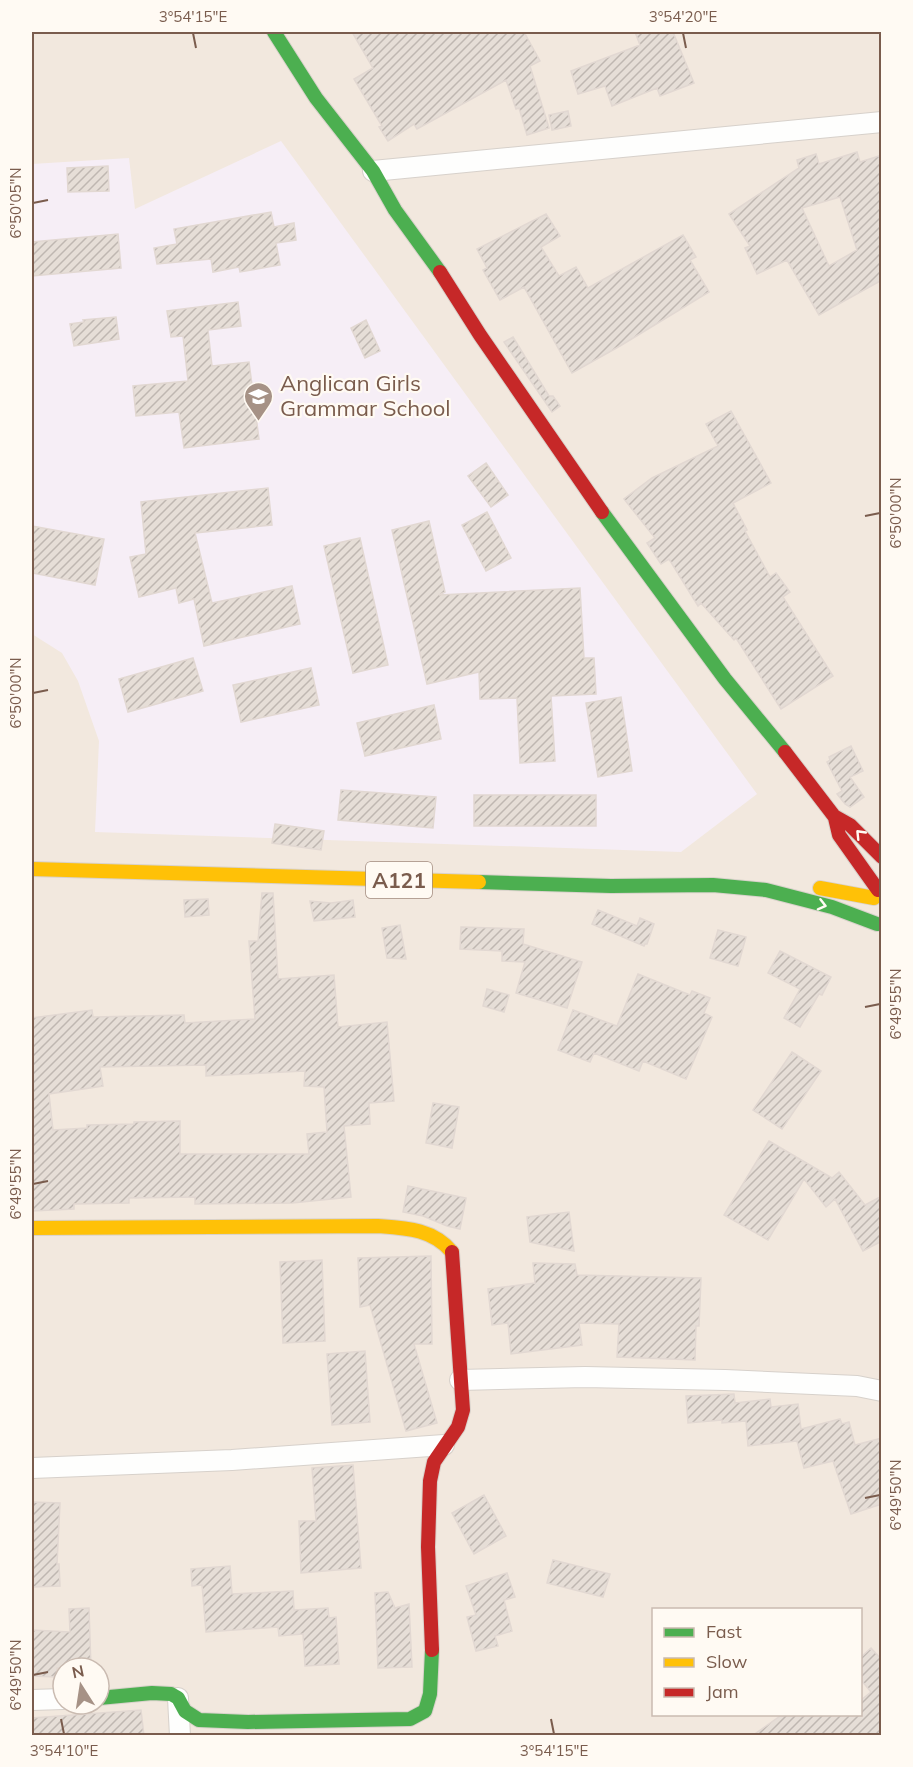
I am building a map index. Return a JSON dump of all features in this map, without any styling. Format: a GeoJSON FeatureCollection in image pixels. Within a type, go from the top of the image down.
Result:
{"type":"FeatureCollection","features":[{"type":"Feature","properties":{"kind":"street"},"geometry":{"type":"LineString","coordinates":[[274,32],[316,98],[374,171],[395,210],[436,265],[480,335],[607,519],[725,679],[834,816],[850,825],[882,857]]}},
{"type":"Feature","properties":{"kind":"street"},"geometry":{"type":"LineString","coordinates":[[374,171],[882,122]]}},
{"type":"Feature","properties":{"kind":"street"},"geometry":{"type":"LineString","coordinates":[[834,816],[839,835],[878,892]]}},
{"type":"Feature","properties":{"kind":"street","name":"A121"},"geometry":{"type":"LineString","coordinates":[[32,869],[611,886],[713,885],[766,890],[832,908],[879,926]]}},
{"type":"Feature","properties":{"kind":"street","name":"A121"},"geometry":{"type":"LineString","coordinates":[[766,890],[796,886],[878,892],[871,907],[879,926]]}},
{"type":"Feature","properties":{"kind":"street"},"geometry":{"type":"LineString","coordinates":[[32,1228],[378,1226],[424,1231],[441,1240],[452,1251],[463,1410],[458,1426],[434,1462],[430,1481],[428,1547],[432,1664],[430,1694],[424,1711],[410,1719],[218,1721],[199,1720],[185,1711],[178,1698],[171,1694],[152,1693],[111,1697]]}},
{"type":"Feature","properties":{"kind":"street"},"geometry":{"type":"LineString","coordinates":[[460,1380],[585,1377],[857,1386],[882,1391]]}},
{"type":"Feature","properties":{"kind":"street"},"geometry":{"type":"LineString","coordinates":[[32,1468],[232,1460],[444,1445]]}},
{"type":"Feature","properties":{"kind":"street"},"geometry":{"type":"LineString","coordinates":[[178,1698],[180,1736]]}},
{"type":"Feature","properties":{"kind":"street"},"geometry":{"type":"LineString","coordinates":[[32,1700],[51,1700]]}},
{"type":"Feature","properties":{"kind":"shaded area"},"geometry":{"type":"Polygon","coordinates":[[[32,32],[881,32],[881,1735],[32,1736],[32,32]]]}},
{"type":"Feature","properties":{"kind":"shaded area","name":"Anglican Girls Grammar School"},"geometry":{"type":"Polygon","coordinates":[[[281,141],[757,794],[681,852],[95,832],[99,741],[78,681],[62,653],[32,634],[32,164],[129,158],[135,209],[281,141]]]}},
{"type":"Feature","properties":{"kind":"building"},"geometry":{"type":"Polygon","coordinates":[[[352,32],[524,32],[540,61],[530,66],[549,128],[527,135],[519,108],[516,109],[506,80],[417,129],[414,124],[388,141],[379,127],[382,126],[354,79],[373,68],[352,32]]]}},
{"type":"Feature","properties":{"kind":"building"},"geometry":{"type":"Polygon","coordinates":[[[635,32],[673,32],[694,83],[660,96],[657,88],[612,106],[605,86],[578,94],[571,71],[640,45],[635,32]]]}},
{"type":"Feature","properties":{"kind":"building"},"geometry":{"type":"Polygon","coordinates":[[[568,111],[571,126],[552,130],[549,115],[568,111]]]}},
{"type":"Feature","properties":{"kind":"building"},"geometry":{"type":"Polygon","coordinates":[[[857,152],[860,162],[882,155],[882,280],[819,315],[787,260],[757,274],[745,248],[750,246],[729,214],[799,168],[797,160],[816,154],[819,164],[857,152]],[[840,197],[802,208],[829,266],[857,250],[840,197]]]}},
{"type":"Feature","properties":{"kind":"building"},"geometry":{"type":"Polygon","coordinates":[[[108,166],[109,191],[68,192],[67,168],[108,166]]]}},
{"type":"Feature","properties":{"kind":"building"},"geometry":{"type":"Polygon","coordinates":[[[271,212],[274,227],[294,223],[296,240],[276,243],[280,265],[240,272],[239,267],[213,272],[211,259],[157,264],[154,248],[177,244],[174,229],[271,212]]]}},
{"type":"Feature","properties":{"kind":"building"},"geometry":{"type":"Polygon","coordinates":[[[546,214],[560,236],[541,247],[559,276],[576,267],[588,288],[683,235],[696,257],[690,260],[709,292],[572,373],[524,287],[500,300],[483,270],[487,268],[477,249],[546,214]]]}},
{"type":"Feature","properties":{"kind":"building"},"geometry":{"type":"Polygon","coordinates":[[[118,234],[121,268],[32,276],[32,242],[118,234]]]}},
{"type":"Feature","properties":{"kind":"building"},"geometry":{"type":"Polygon","coordinates":[[[238,302],[241,326],[208,330],[212,366],[249,362],[259,439],[184,448],[179,412],[136,416],[133,386],[188,381],[183,336],[171,337],[167,311],[238,302]]]}},
{"type":"Feature","properties":{"kind":"building"},"geometry":{"type":"Polygon","coordinates":[[[116,317],[119,339],[74,346],[70,324],[84,322],[83,320],[116,317]]]}},
{"type":"Feature","properties":{"kind":"building"},"geometry":{"type":"Polygon","coordinates":[[[366,320],[380,351],[365,358],[351,328],[366,320]]]}},
{"type":"Feature","properties":{"kind":"building"},"geometry":{"type":"Polygon","coordinates":[[[513,337],[549,396],[553,396],[560,406],[552,412],[504,342],[513,337]]]}},
{"type":"Feature","properties":{"kind":"building"},"geometry":{"type":"Polygon","coordinates":[[[731,411],[771,483],[733,503],[770,577],[776,573],[790,592],[783,597],[833,676],[781,709],[736,638],[734,640],[701,603],[698,606],[669,559],[661,564],[647,543],[655,538],[624,499],[652,478],[718,446],[706,424],[731,411]]]}},
{"type":"Feature","properties":{"kind":"building"},"geometry":{"type":"Polygon","coordinates":[[[486,463],[508,495],[491,507],[468,476],[486,463]]]}},
{"type":"Feature","properties":{"kind":"building"},"geometry":{"type":"Polygon","coordinates":[[[268,488],[272,525],[195,533],[212,603],[292,586],[300,624],[204,646],[194,599],[179,603],[176,588],[139,597],[130,557],[146,554],[141,502],[268,488]]]}},
{"type":"Feature","properties":{"kind":"building"},"geometry":{"type":"Polygon","coordinates":[[[487,512],[511,558],[486,571],[462,525],[487,512]]]}},
{"type":"Feature","properties":{"kind":"building"},"geometry":{"type":"Polygon","coordinates":[[[429,521],[445,592],[439,595],[580,588],[584,658],[594,658],[596,694],[551,696],[555,761],[520,763],[517,698],[480,699],[479,672],[427,684],[392,530],[429,521]]]}},
{"type":"Feature","properties":{"kind":"building"},"geometry":{"type":"Polygon","coordinates":[[[32,526],[104,539],[95,585],[32,573],[32,526]]]}},
{"type":"Feature","properties":{"kind":"building"},"geometry":{"type":"Polygon","coordinates":[[[360,538],[388,665],[353,673],[324,546],[360,538]]]}},
{"type":"Feature","properties":{"kind":"building"},"geometry":{"type":"Polygon","coordinates":[[[193,658],[203,691],[128,712],[119,679],[193,658]]]}},
{"type":"Feature","properties":{"kind":"building"},"geometry":{"type":"Polygon","coordinates":[[[311,668],[319,705],[241,722],[233,685],[311,668]]]}},
{"type":"Feature","properties":{"kind":"building"},"geometry":{"type":"Polygon","coordinates":[[[621,697],[632,771],[598,777],[586,703],[621,697]]]}},
{"type":"Feature","properties":{"kind":"building"},"geometry":{"type":"Polygon","coordinates":[[[434,705],[441,739],[365,756],[357,723],[434,705]]]}},
{"type":"Feature","properties":{"kind":"building"},"geometry":{"type":"Polygon","coordinates":[[[851,746],[863,771],[850,777],[864,797],[850,807],[837,794],[842,791],[827,762],[830,760],[829,757],[851,746]]]}},
{"type":"Feature","properties":{"kind":"building"},"geometry":{"type":"Polygon","coordinates":[[[341,790],[436,797],[433,828],[338,820],[341,790]]]}},
{"type":"Feature","properties":{"kind":"building"},"geometry":{"type":"Polygon","coordinates":[[[474,795],[596,795],[596,826],[474,826],[474,795]]]}},
{"type":"Feature","properties":{"kind":"building"},"geometry":{"type":"Polygon","coordinates":[[[275,824],[324,831],[321,850],[272,843],[275,824]]]}},
{"type":"Feature","properties":{"kind":"building"},"geometry":{"type":"Polygon","coordinates":[[[262,893],[273,893],[278,979],[334,975],[338,1027],[387,1022],[394,1101],[369,1103],[370,1124],[344,1126],[351,1197],[292,1203],[195,1204],[195,1197],[129,1198],[129,1203],[74,1204],[74,1209],[32,1211],[32,1018],[92,1010],[93,1017],[184,1015],[185,1023],[255,1019],[249,941],[258,941],[262,893]],[[206,1065],[100,1067],[103,1086],[49,1094],[53,1130],[87,1128],[87,1125],[180,1121],[180,1154],[309,1154],[307,1134],[327,1132],[324,1087],[304,1086],[305,1071],[206,1076],[206,1065]]]}},
{"type":"Feature","properties":{"kind":"building"},"geometry":{"type":"Polygon","coordinates":[[[208,899],[209,915],[185,917],[184,900],[208,899]]]}},
{"type":"Feature","properties":{"kind":"building"},"geometry":{"type":"Polygon","coordinates":[[[353,900],[355,917],[314,921],[310,901],[331,903],[353,900]]]}},
{"type":"Feature","properties":{"kind":"building"},"geometry":{"type":"Polygon","coordinates":[[[598,910],[637,926],[640,918],[654,924],[647,944],[644,946],[592,924],[598,910]]]}},
{"type":"Feature","properties":{"kind":"building"},"geometry":{"type":"Polygon","coordinates":[[[400,925],[406,959],[387,958],[382,928],[400,925]]]}},
{"type":"Feature","properties":{"kind":"building"},"geometry":{"type":"Polygon","coordinates":[[[461,927],[524,929],[523,944],[582,962],[567,1008],[516,993],[525,962],[502,961],[502,951],[460,949],[461,927]]]}},
{"type":"Feature","properties":{"kind":"building"},"geometry":{"type":"Polygon","coordinates":[[[718,930],[746,937],[738,966],[710,958],[718,930]]]}},
{"type":"Feature","properties":{"kind":"building"},"geometry":{"type":"Polygon","coordinates":[[[780,951],[831,977],[822,995],[819,994],[800,1027],[784,1018],[800,989],[768,973],[780,951]]]}},
{"type":"Feature","properties":{"kind":"building"},"geometry":{"type":"Polygon","coordinates":[[[638,974],[690,995],[692,991],[710,998],[704,1013],[712,1017],[686,1079],[643,1061],[639,1071],[594,1053],[590,1062],[558,1050],[573,1010],[617,1026],[638,974]]]}},
{"type":"Feature","properties":{"kind":"building"},"geometry":{"type":"Polygon","coordinates":[[[487,989],[509,995],[504,1012],[483,1006],[487,989]]]}},
{"type":"Feature","properties":{"kind":"building"},"geometry":{"type":"Polygon","coordinates":[[[792,1052],[821,1071],[782,1129],[753,1110],[792,1052]]]}},
{"type":"Feature","properties":{"kind":"building"},"geometry":{"type":"Polygon","coordinates":[[[433,1103],[459,1107],[452,1148],[426,1143],[433,1103]]]}},
{"type":"Feature","properties":{"kind":"building"},"geometry":{"type":"Polygon","coordinates":[[[769,1141],[832,1178],[839,1172],[865,1205],[882,1196],[882,1241],[863,1251],[835,1199],[826,1207],[804,1179],[768,1240],[724,1215],[769,1141]]]}},
{"type":"Feature","properties":{"kind":"building"},"geometry":{"type":"Polygon","coordinates":[[[408,1186],[466,1198],[460,1229],[423,1216],[403,1212],[408,1186]]]}},
{"type":"Feature","properties":{"kind":"building"},"geometry":{"type":"Polygon","coordinates":[[[569,1212],[574,1251],[530,1242],[527,1217],[569,1212]]]}},
{"type":"Feature","properties":{"kind":"building"},"geometry":{"type":"Polygon","coordinates":[[[431,1256],[432,1344],[414,1344],[437,1423],[406,1431],[370,1305],[360,1307],[358,1258],[431,1256]]]}},
{"type":"Feature","properties":{"kind":"building"},"geometry":{"type":"Polygon","coordinates":[[[322,1260],[325,1341],[283,1343],[280,1262],[322,1260]]]}},
{"type":"Feature","properties":{"kind":"building"},"geometry":{"type":"Polygon","coordinates":[[[533,1263],[575,1264],[577,1275],[701,1278],[695,1360],[617,1357],[619,1324],[579,1323],[582,1345],[511,1354],[508,1323],[492,1325],[488,1289],[535,1283],[533,1263]]]}},
{"type":"Feature","properties":{"kind":"building"},"geometry":{"type":"Polygon","coordinates":[[[365,1351],[370,1422],[332,1425],[327,1354],[365,1351]]]}},
{"type":"Feature","properties":{"kind":"building"},"geometry":{"type":"Polygon","coordinates":[[[734,1394],[735,1403],[770,1399],[771,1407],[798,1404],[801,1429],[840,1419],[842,1424],[849,1422],[855,1445],[882,1438],[882,1504],[851,1514],[833,1461],[804,1468],[797,1441],[748,1446],[746,1421],[722,1423],[722,1420],[688,1423],[686,1396],[734,1394]]]}},
{"type":"Feature","properties":{"kind":"building"},"geometry":{"type":"Polygon","coordinates":[[[353,1465],[361,1568],[301,1573],[299,1521],[316,1521],[312,1468],[353,1465]]]}},
{"type":"Feature","properties":{"kind":"building"},"geometry":{"type":"Polygon","coordinates":[[[484,1495],[506,1536],[474,1554],[452,1513],[484,1495]]]}},
{"type":"Feature","properties":{"kind":"building"},"geometry":{"type":"Polygon","coordinates":[[[32,1502],[60,1503],[57,1564],[59,1564],[60,1586],[32,1587],[32,1502]]]}},
{"type":"Feature","properties":{"kind":"building"},"geometry":{"type":"Polygon","coordinates":[[[553,1560],[610,1574],[603,1597],[547,1583],[553,1560]]]}},
{"type":"Feature","properties":{"kind":"building"},"geometry":{"type":"Polygon","coordinates":[[[230,1566],[232,1594],[293,1591],[294,1610],[328,1608],[329,1618],[336,1617],[339,1664],[305,1666],[303,1634],[279,1636],[278,1627],[206,1632],[202,1585],[192,1586],[191,1569],[230,1566]]]}},
{"type":"Feature","properties":{"kind":"building"},"geometry":{"type":"Polygon","coordinates":[[[507,1573],[515,1597],[504,1600],[512,1631],[495,1636],[498,1646],[476,1651],[467,1617],[476,1615],[466,1586],[507,1573]]]}},
{"type":"Feature","properties":{"kind":"building"},"geometry":{"type":"Polygon","coordinates":[[[388,1592],[395,1608],[409,1604],[412,1667],[378,1668],[375,1593],[388,1592]]]}},
{"type":"Feature","properties":{"kind":"building"},"geometry":{"type":"Polygon","coordinates":[[[89,1608],[91,1656],[51,1656],[51,1677],[32,1676],[32,1630],[70,1632],[69,1609],[89,1608]]]}},
{"type":"Feature","properties":{"kind":"building"},"geometry":{"type":"Polygon","coordinates":[[[871,1648],[882,1660],[882,1736],[752,1736],[780,1716],[862,1716],[862,1699],[871,1692],[862,1681],[862,1656],[871,1648]]]}},
{"type":"Feature","properties":{"kind":"building"},"geometry":{"type":"Polygon","coordinates":[[[141,1710],[144,1736],[32,1736],[32,1718],[111,1716],[111,1712],[141,1710]]]}},
{"type":"Feature","properties":{"kind":"traffic: fast"},"geometry":{"type":"LineString","coordinates":[[274,32],[316,98],[373,171],[395,210],[440,272]]}},
{"type":"Feature","properties":{"kind":"traffic: fast"},"geometry":{"type":"LineString","coordinates":[[602,512],[725,679],[785,752]]}},
{"type":"Feature","properties":{"kind":"traffic: fast"},"geometry":{"type":"LineString","coordinates":[[479,882],[611,886],[713,885],[766,890],[832,907],[877,924]]}},
{"type":"Feature","properties":{"kind":"traffic: fast"},"geometry":{"type":"LineString","coordinates":[[111,1697],[152,1693],[171,1694],[178,1698],[185,1711],[199,1720],[248,1722],[410,1719],[425,1711],[430,1694],[432,1650]]}},
{"type":"Feature","properties":{"kind":"traffic: slow"},"geometry":{"type":"LineString","coordinates":[[32,869],[479,882]]}},
{"type":"Feature","properties":{"kind":"traffic: slow"},"geometry":{"type":"LineString","coordinates":[[820,888],[874,898]]}},
{"type":"Feature","properties":{"kind":"traffic: slow"},"geometry":{"type":"LineString","coordinates":[[32,1228],[378,1226],[409,1229],[428,1234],[445,1244],[452,1252]]}},
{"type":"Feature","properties":{"kind":"traffic: jam"},"geometry":{"type":"LineString","coordinates":[[440,272],[480,335],[602,512]]}},
{"type":"Feature","properties":{"kind":"traffic: jam"},"geometry":{"type":"LineString","coordinates":[[785,752],[834,816],[850,825],[882,857]]}},
{"type":"Feature","properties":{"kind":"traffic: jam"},"geometry":{"type":"LineString","coordinates":[[835,818],[839,835],[878,890]]}},
{"type":"Feature","properties":{"kind":"traffic: jam"},"geometry":{"type":"LineString","coordinates":[[432,1650],[428,1547],[430,1481],[434,1462],[458,1427],[463,1410],[452,1252]]}},
{"type":"Feature","properties":{"kind":"place","name":"Anglican Girls Grammar School"},"geometry":{"type":"Point","coordinates":[259,422]}}]}
